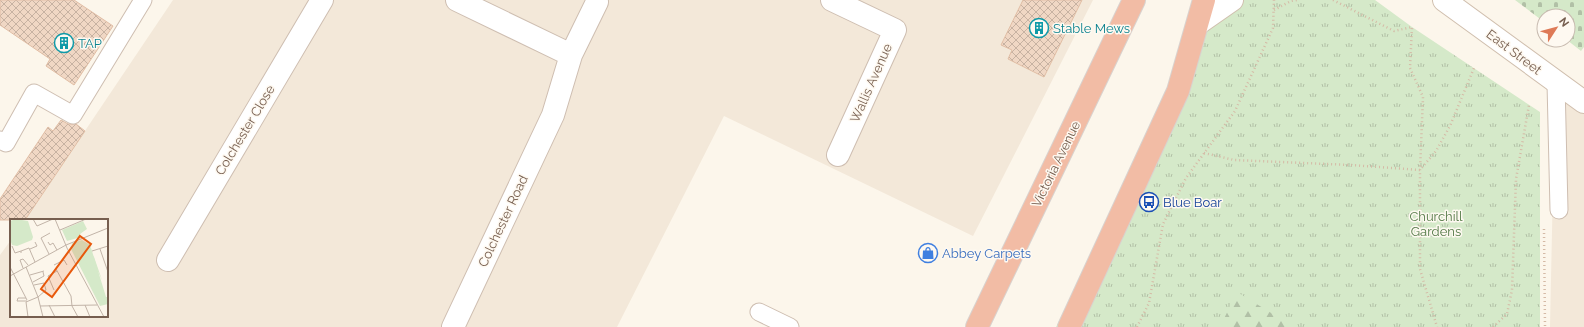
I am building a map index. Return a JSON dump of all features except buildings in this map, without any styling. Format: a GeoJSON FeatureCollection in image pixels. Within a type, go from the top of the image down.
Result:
{"type":"FeatureCollection","features":[{"type":"Feature","properties":{"kind":"highway","name":"Victoria Avenue"},"geometry":{"type":"LineString","coordinates":[[977,327],[1134,0]]}},
{"type":"Feature","properties":{"kind":"highway"},"geometry":{"type":"LineString","coordinates":[[1069,327],[1178,91],[1199,23],[1204,0]]}},
{"type":"Feature","properties":{"kind":"street","name":"Colchester Close"},"geometry":{"type":"LineString","coordinates":[[168,260],[322,0]]}},
{"type":"Feature","properties":{"kind":"street"},"geometry":{"type":"LineString","coordinates":[[457,0],[571,55],[597,2]]}},
{"type":"Feature","properties":{"kind":"street","name":"Wallis Avenue"},"geometry":{"type":"LineString","coordinates":[[832,0],[895,30],[838,156]]}},
{"type":"Feature","properties":{"kind":"street"},"geometry":{"type":"LineString","coordinates":[[1199,23],[1232,0]]}},
{"type":"Feature","properties":{"kind":"street","name":"East Street"},"geometry":{"type":"LineString","coordinates":[[1444,0],[1584,102]]}},
{"type":"Feature","properties":{"kind":"street","name":"Colchester Road"},"geometry":{"type":"LineString","coordinates":[[453,327],[553,114],[571,55]]}},
{"type":"Feature","properties":{"kind":"lane"},"geometry":{"type":"LineString","coordinates":[[0,140],[6,143],[34,93],[73,114],[143,0]]}},
{"type":"Feature","properties":{"kind":"lane"},"geometry":{"type":"LineString","coordinates":[[1556,83],[1559,210]]}},
{"type":"Feature","properties":{"kind":"lane"},"geometry":{"type":"LineString","coordinates":[[759,312],[790,327]]}},
{"type":"Feature","properties":{"kind":"path"},"geometry":{"type":"LineString","coordinates":[[1137,327],[1149,303],[1163,224],[1186,178],[1235,111],[1273,28],[1274,0]]}},
{"type":"Feature","properties":{"kind":"path"},"geometry":{"type":"LineString","coordinates":[[1274,10],[1291,1],[1298,0]]}},
{"type":"Feature","properties":{"kind":"path"},"geometry":{"type":"LineString","coordinates":[[1333,0],[1394,31],[1412,27],[1410,68],[1423,97],[1420,170],[1420,269],[1437,327]]}},
{"type":"Feature","properties":{"kind":"path"},"geometry":{"type":"LineString","coordinates":[[1420,170],[1436,151],[1450,126],[1474,68]]}},
{"type":"Feature","properties":{"kind":"path"},"geometry":{"type":"LineString","coordinates":[[1493,327],[1507,314],[1512,290],[1516,178],[1529,105]]}},
{"type":"Feature","properties":{"kind":"path"},"geometry":{"type":"LineString","coordinates":[[1204,153],[1234,160],[1351,165],[1420,170]]}},
{"type":"Feature","properties":{"kind":"shaded area"},"geometry":{"type":"Polygon","coordinates":[[[173,0],[1093,0],[973,236],[724,116],[617,327],[0,327],[0,255],[10,241],[10,317],[108,317],[108,219],[26,219],[173,0]]]}},
{"type":"Feature","properties":{"kind":"shaded area"},"geometry":{"type":"Polygon","coordinates":[[[1555,89],[1584,109],[1584,327],[1550,327],[1555,89]]]}},
{"type":"Feature","properties":{"kind":"green space","name":"Churchill Gardens"},"geometry":{"type":"Polygon","coordinates":[[[1244,0],[1375,0],[1412,27],[1540,112],[1540,327],[1056,327],[1178,91],[1199,23],[1244,0]]]}},
{"type":"Feature","properties":{"kind":"green space"},"geometry":{"type":"Polygon","coordinates":[[[1515,0],[1584,0],[1584,47],[1581,51],[1576,47],[1576,8],[1536,8],[1536,16],[1515,0]]]}},
{"type":"Feature","properties":{"kind":"green space"},"geometry":{"type":"Polygon","coordinates":[[[1237,292],[1294,327],[1220,327],[1237,292]]]}},
{"type":"Feature","properties":{"kind":"place","name":"Stable Mews"},"geometry":{"type":"Point","coordinates":[1039,28]}},
{"type":"Feature","properties":{"kind":"place","name":"TAP"},"geometry":{"type":"Point","coordinates":[64,43]}},
{"type":"Feature","properties":{"kind":"place","name":"Blue Boar"},"geometry":{"type":"Point","coordinates":[1149,202]}},
{"type":"Feature","properties":{"kind":"place","name":"Abbey Carpets"},"geometry":{"type":"Point","coordinates":[928,253]}}]}
